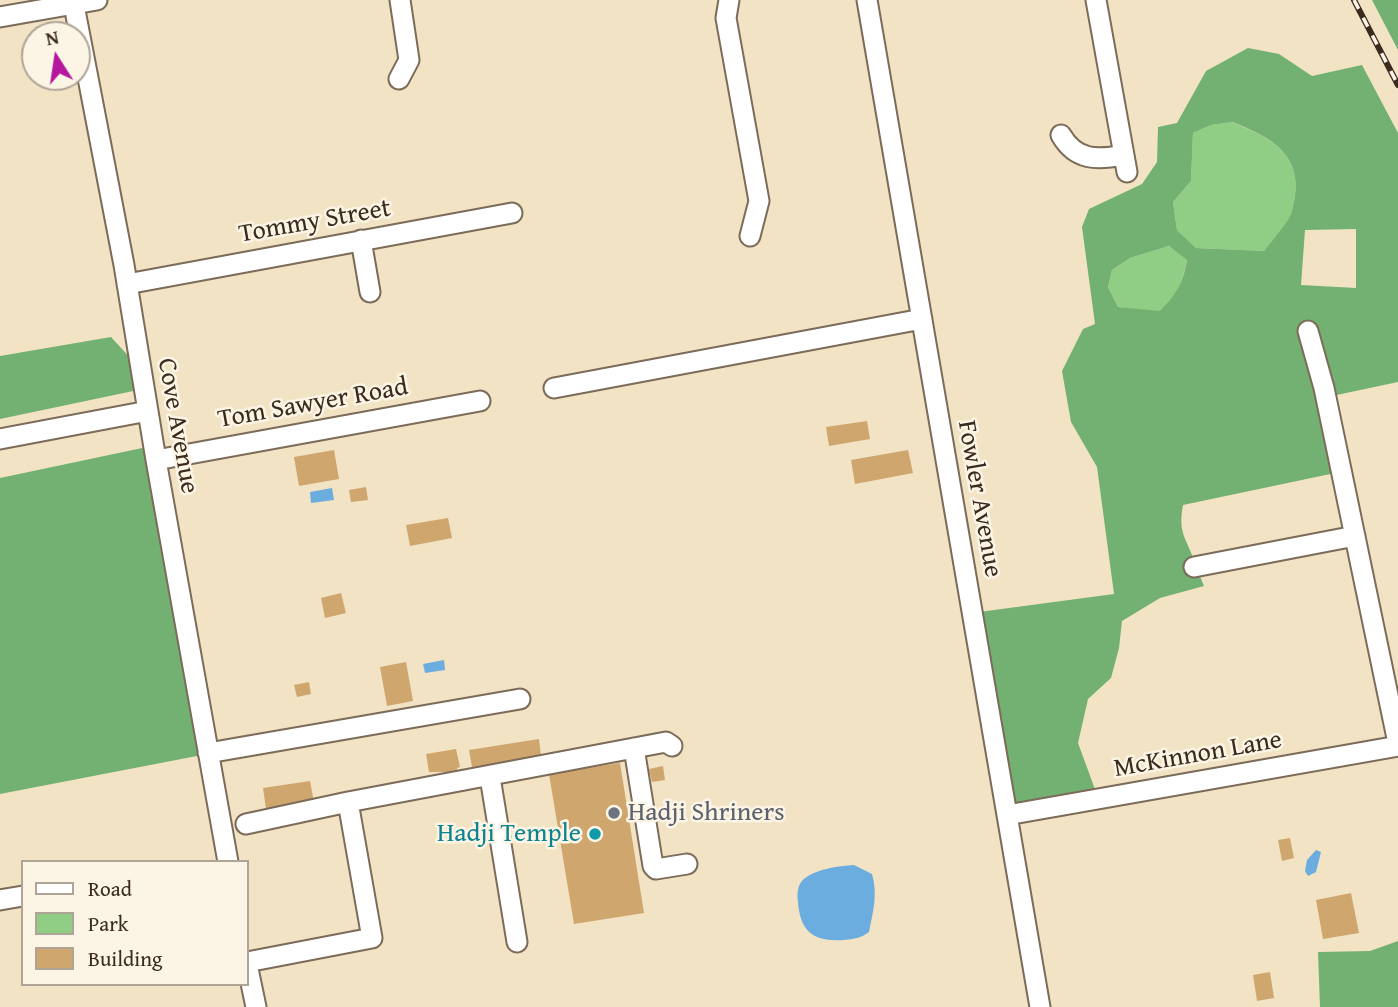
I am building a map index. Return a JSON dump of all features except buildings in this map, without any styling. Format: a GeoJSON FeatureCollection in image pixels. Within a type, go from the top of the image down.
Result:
{"type":"FeatureCollection","features":[{"type":"Feature","properties":{"kind":"street"},"geometry":{"type":"LineString","coordinates":[[0,17],[73,2],[97,0]]}},
{"type":"Feature","properties":{"kind":"street"},"geometry":{"type":"LineString","coordinates":[[399,79],[409,60],[400,0]]}},
{"type":"Feature","properties":{"kind":"street"},"geometry":{"type":"LineString","coordinates":[[729,0],[726,18],[759,201],[750,236]]}},
{"type":"Feature","properties":{"kind":"street","name":"Fowler Avenue"},"geometry":{"type":"LineString","coordinates":[[867,0],[1040,1007]]}},
{"type":"Feature","properties":{"kind":"street"},"geometry":{"type":"LineString","coordinates":[[1061,135],[1068,147],[1083,157],[1126,163],[1096,0]]}},
{"type":"Feature","properties":{"kind":"street","name":"Cove Avenue"},"geometry":{"type":"LineString","coordinates":[[73,2],[127,284],[226,860]]}},
{"type":"Feature","properties":{"kind":"street","name":"Tommy Street"},"geometry":{"type":"LineString","coordinates":[[127,284],[512,213]]}},
{"type":"Feature","properties":{"kind":"street"},"geometry":{"type":"LineString","coordinates":[[361,240],[370,292]]}},
{"type":"Feature","properties":{"kind":"street"},"geometry":{"type":"LineString","coordinates":[[554,388],[922,318]]}},
{"type":"Feature","properties":{"kind":"street"},"geometry":{"type":"LineString","coordinates":[[1308,331],[1324,388],[1398,745]]}},
{"type":"Feature","properties":{"kind":"street","name":"Tom Sawyer Road"},"geometry":{"type":"LineString","coordinates":[[156,460],[480,401]]}},
{"type":"Feature","properties":{"kind":"street"},"geometry":{"type":"LineString","coordinates":[[0,439],[148,411]]}},
{"type":"Feature","properties":{"kind":"street"},"geometry":{"type":"LineString","coordinates":[[1194,567],[1354,536]]}},
{"type":"Feature","properties":{"kind":"street"},"geometry":{"type":"LineString","coordinates":[[208,753],[520,699]]}},
{"type":"Feature","properties":{"kind":"street"},"geometry":{"type":"LineString","coordinates":[[246,824],[666,742],[672,746]]}},
{"type":"Feature","properties":{"kind":"street","name":"McKinnon Lane"},"geometry":{"type":"LineString","coordinates":[[1007,815],[1398,745]]}},
{"type":"Feature","properties":{"kind":"street"},"geometry":{"type":"LineString","coordinates":[[634,748],[653,866],[656,869],[687,864]]}},
{"type":"Feature","properties":{"kind":"street"},"geometry":{"type":"LineString","coordinates":[[489,777],[517,942]]}},
{"type":"Feature","properties":{"kind":"street"},"geometry":{"type":"LineString","coordinates":[[248,963],[372,938],[348,802]]}},
{"type":"Feature","properties":{"kind":"street"},"geometry":{"type":"LineString","coordinates":[[0,900],[21,896]]}},
{"type":"Feature","properties":{"kind":"street"},"geometry":{"type":"LineString","coordinates":[[248,968],[256,1007]]}},
{"type":"Feature","properties":{"kind":"green space"},"geometry":{"type":"Polygon","coordinates":[[[1372,0],[1398,0],[1398,50],[1372,0]]]}},
{"type":"Feature","properties":{"kind":"green space"},"geometry":{"type":"Polygon","coordinates":[[[1248,48],[1279,54],[1312,76],[1362,65],[1398,133],[1398,382],[1332,396],[1311,323],[1300,326],[1335,473],[1183,505],[1182,528],[1194,560],[1187,561],[1189,575],[1199,574],[1204,586],[1160,598],[1122,621],[1119,648],[1111,678],[1088,699],[1078,743],[1096,792],[1012,806],[979,612],[1114,594],[1097,467],[1071,422],[1062,371],[1083,329],[1095,324],[1082,227],[1089,209],[1142,184],[1157,162],[1158,127],[1177,123],[1206,71],[1248,48]],[[1232,122],[1211,125],[1193,133],[1191,181],[1173,202],[1177,230],[1196,248],[1264,251],[1290,216],[1296,193],[1295,177],[1284,153],[1274,144],[1232,122]],[[1356,229],[1305,230],[1301,285],[1356,288],[1356,229]],[[1169,246],[1130,258],[1112,270],[1108,287],[1118,307],[1160,311],[1178,288],[1187,260],[1169,246]]]}},
{"type":"Feature","properties":{"kind":"green space"},"geometry":{"type":"Polygon","coordinates":[[[1231,122],[1274,144],[1291,164],[1295,177],[1296,193],[1290,216],[1264,251],[1196,248],[1177,230],[1173,202],[1191,181],[1193,133],[1211,125],[1231,122]]]}},
{"type":"Feature","properties":{"kind":"green space"},"geometry":{"type":"Polygon","coordinates":[[[1169,246],[1187,259],[1186,267],[1174,294],[1160,312],[1118,307],[1108,287],[1112,270],[1130,258],[1169,246]]]}},
{"type":"Feature","properties":{"kind":"green space"},"geometry":{"type":"Polygon","coordinates":[[[111,337],[133,361],[138,390],[0,419],[0,356],[111,337]]]}},
{"type":"Feature","properties":{"kind":"green space"},"geometry":{"type":"Polygon","coordinates":[[[147,447],[202,755],[0,794],[0,478],[147,447]]]}},
{"type":"Feature","properties":{"kind":"green space"},"geometry":{"type":"Polygon","coordinates":[[[1398,941],[1398,1007],[1320,1007],[1318,952],[1370,951],[1398,941]]]}},
{"type":"Feature","properties":{"kind":"water"},"geometry":{"type":"Polygon","coordinates":[[[332,488],[334,500],[311,503],[310,492],[332,488]]]}},
{"type":"Feature","properties":{"kind":"water"},"geometry":{"type":"Polygon","coordinates":[[[444,660],[445,670],[425,673],[423,664],[444,660]]]}},
{"type":"Feature","properties":{"kind":"water"},"geometry":{"type":"Polygon","coordinates":[[[1316,850],[1321,852],[1316,872],[1308,876],[1305,871],[1307,860],[1316,850]]]}},
{"type":"Feature","properties":{"kind":"water"},"geometry":{"type":"Polygon","coordinates":[[[854,865],[872,874],[874,881],[874,903],[869,932],[844,940],[824,939],[810,933],[799,912],[800,883],[819,871],[854,865]]]}},
{"type":"Feature","properties":{"kind":"railway"},"geometry":{"type":"LineString","coordinates":[[1354,0],[1398,85]]}},
{"type":"Feature","properties":{"kind":"place","name":"Hadji Shriners"},"geometry":{"type":"Point","coordinates":[614,813]}},
{"type":"Feature","properties":{"kind":"place","name":"Hadji Temple"},"geometry":{"type":"Point","coordinates":[595,834]}}]}
